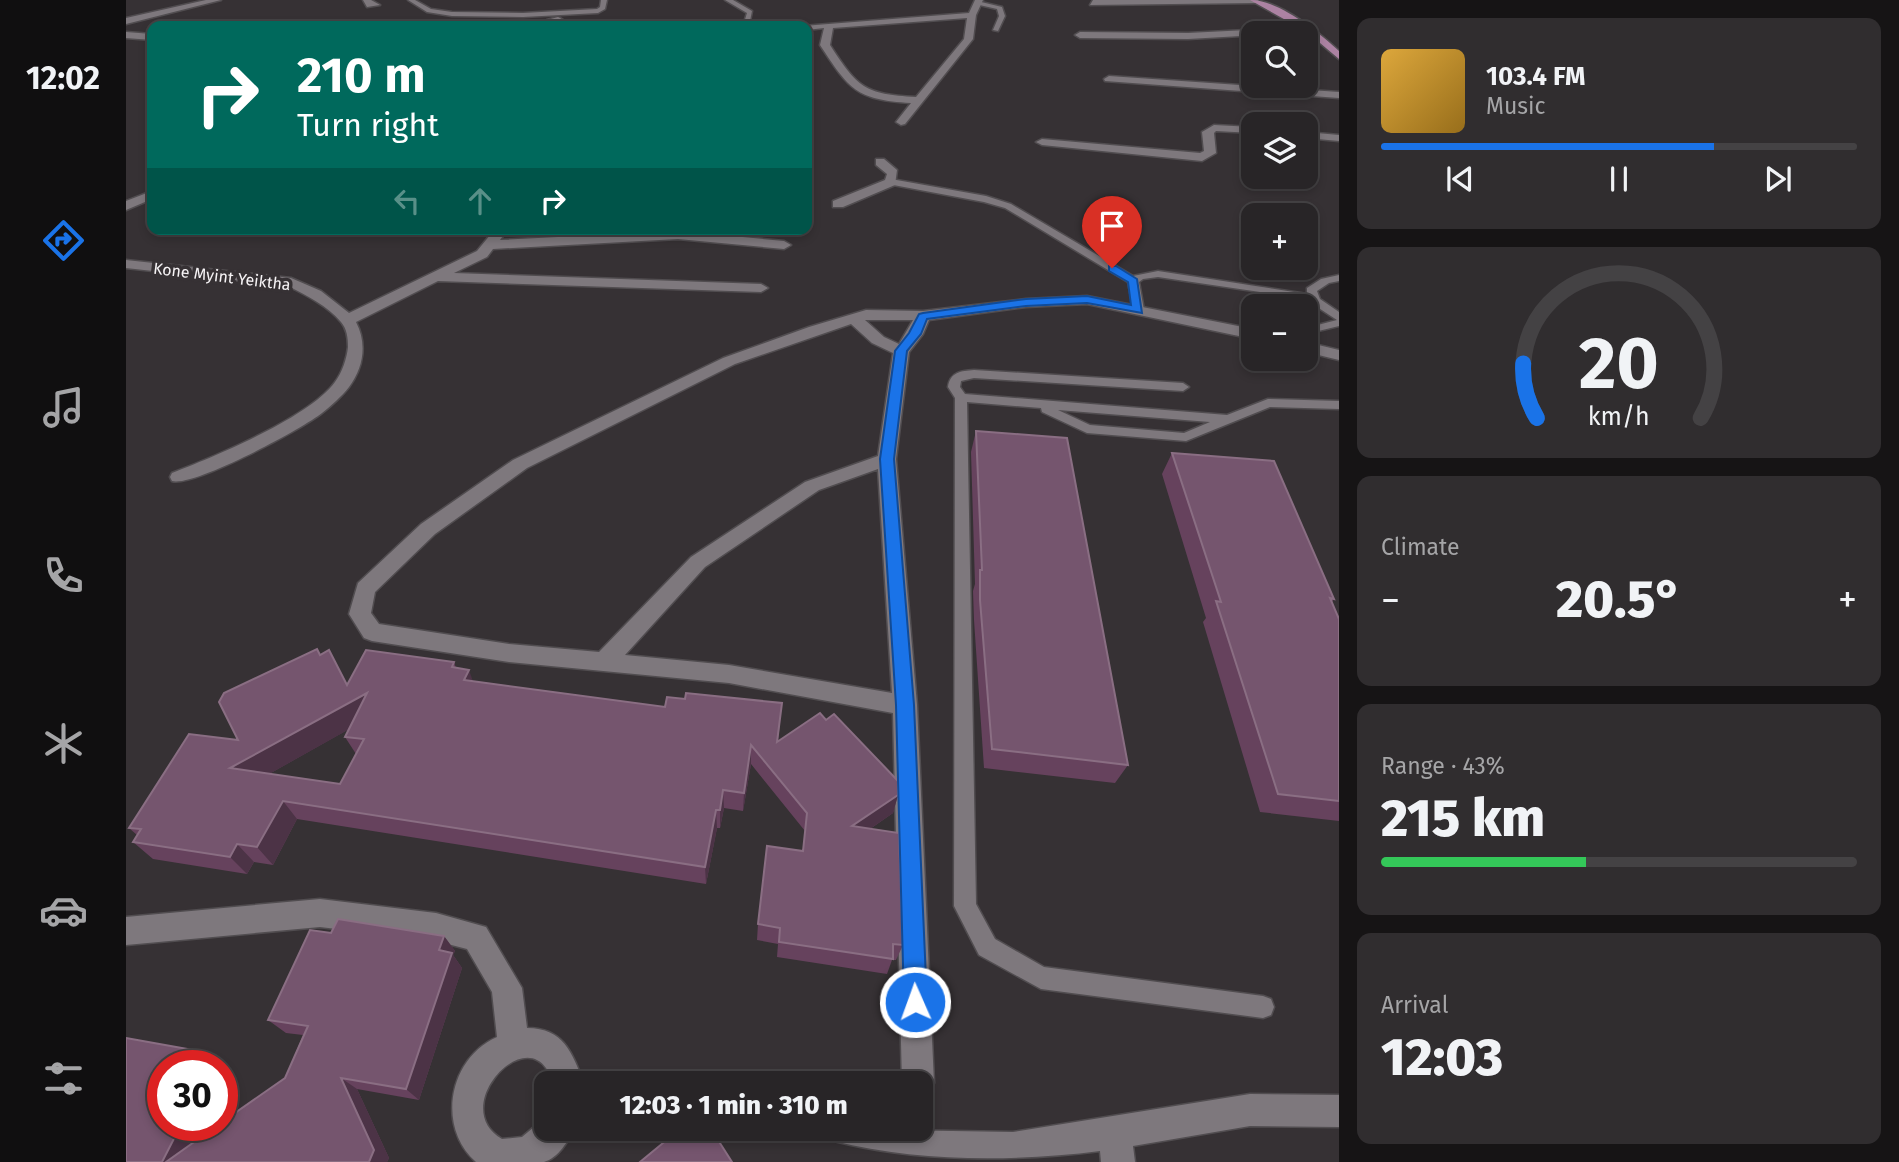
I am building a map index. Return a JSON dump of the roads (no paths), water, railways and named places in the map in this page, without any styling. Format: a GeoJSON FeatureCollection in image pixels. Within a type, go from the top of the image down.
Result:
{"type":"FeatureCollection","features":[{"type":"Feature","properties":{"kind":"main road"},"geometry":{"type":"LineString","coordinates":[[1254,0],[1293,21]]}},
{"type":"Feature","properties":{"kind":"main road"},"geometry":{"type":"LineString","coordinates":[[1318,37],[1339,56]]}},
{"type":"Feature","properties":{"kind":"street"},"geometry":{"type":"LineString","coordinates":[[126,22],[217,0]]}},
{"type":"Feature","properties":{"kind":"street"},"geometry":{"type":"LineString","coordinates":[[1093,4],[1254,0]]}},
{"type":"Feature","properties":{"kind":"street"},"geometry":{"type":"LineString","coordinates":[[901,122],[968,38],[972,15],[978,2]]}},
{"type":"Feature","properties":{"kind":"street"},"geometry":{"type":"LineString","coordinates":[[812,27],[972,15]]}},
{"type":"Feature","properties":{"kind":"street"},"geometry":{"type":"LineString","coordinates":[[829,27],[825,45],[858,90],[880,98],[919,100]]}},
{"type":"Feature","properties":{"kind":"street"},"geometry":{"type":"LineString","coordinates":[[1080,35],[1241,33]]}},
{"type":"Feature","properties":{"kind":"street"},"geometry":{"type":"LineString","coordinates":[[126,35],[147,37]]}},
{"type":"Feature","properties":{"kind":"street"},"geometry":{"type":"LineString","coordinates":[[1109,79],[1339,95]]}},
{"type":"Feature","properties":{"kind":"street"},"geometry":{"type":"LineString","coordinates":[[1042,142],[1202,157],[1210,153],[1208,132],[1214,128],[1241,129]]}},
{"type":"Feature","properties":{"kind":"street"},"geometry":{"type":"LineString","coordinates":[[1318,136],[1339,138]]}},
{"type":"Feature","properties":{"kind":"street"},"geometry":{"type":"LineString","coordinates":[[838,204],[891,182],[893,173],[880,162]]}},
{"type":"Feature","properties":{"kind":"street"},"geometry":{"type":"LineString","coordinates":[[126,206],[147,197]]}},
{"type":"Feature","properties":{"kind":"street"},"geometry":{"type":"LineString","coordinates":[[179,477],[222,461],[316,410],[343,384],[355,356],[356,337],[348,320],[481,254],[498,235]]}},
{"type":"Feature","properties":{"kind":"street"},"geometry":{"type":"LineString","coordinates":[[490,245],[678,235],[784,245]]}},
{"type":"Feature","properties":{"kind":"street","name":"Kone Myint Yeiktha"},"geometry":{"type":"LineString","coordinates":[[126,264],[291,282],[316,294],[348,320]]}},
{"type":"Feature","properties":{"kind":"street"},"geometry":{"type":"LineString","coordinates":[[437,277],[761,288]]}},
{"type":"Feature","properties":{"kind":"street"},"geometry":{"type":"LineString","coordinates":[[905,705],[729,674],[509,653],[372,632],[360,614],[365,589],[428,529],[520,464],[729,361],[814,330],[854,319],[894,314],[923,316],[1026,303],[1087,300],[1241,331]]}},
{"type":"Feature","properties":{"kind":"street"},"geometry":{"type":"LineString","coordinates":[[918,1071],[905,705],[887,459],[901,351],[915,334],[923,316]]}},
{"type":"Feature","properties":{"kind":"street"},"geometry":{"type":"LineString","coordinates":[[854,319],[878,340],[901,351]]}},
{"type":"Feature","properties":{"kind":"street"},"geometry":{"type":"LineString","coordinates":[[1318,350],[1339,355]]}},
{"type":"Feature","properties":{"kind":"street"},"geometry":{"type":"LineString","coordinates":[[605,661],[698,562],[812,486],[887,459]]}},
{"type":"Feature","properties":{"kind":"street"},"geometry":{"type":"LineString","coordinates":[[126,930],[320,913],[436,927],[476,937],[507,988],[513,1044]]}},
{"type":"Feature","properties":{"kind":"street"},"geometry":{"type":"LineString","coordinates":[[547,1141],[530,1153],[503,1159],[497,1156],[483,1147],[473,1134],[468,1117],[468,1098],[484,1063],[498,1051],[513,1044],[529,1041],[544,1046],[557,1055],[565,1071]]}},
{"type":"Feature","properties":{"kind":"street"},"geometry":{"type":"LineString","coordinates":[[933,1140],[1013,1149],[1117,1147],[1250,1110],[1339,1111]]}},
{"type":"Feature","properties":{"kind":"lane"},"geometry":{"type":"LineString","coordinates":[[416,1],[436,13],[523,15],[598,10],[603,8],[604,0]]}},
{"type":"Feature","properties":{"kind":"lane"},"geometry":{"type":"LineString","coordinates":[[728,0],[750,12],[747,21]]}},
{"type":"Feature","properties":{"kind":"lane"},"geometry":{"type":"LineString","coordinates":[[978,2],[1000,8],[1002,16],[996,30]]}},
{"type":"Feature","properties":{"kind":"lane"},"geometry":{"type":"LineString","coordinates":[[891,182],[986,199],[1007,206],[1133,281],[1138,310]]}},
{"type":"Feature","properties":{"kind":"lane"},"geometry":{"type":"LineString","coordinates":[[1133,281],[1140,276],[1158,274],[1296,294]]}},
{"type":"Feature","properties":{"kind":"lane"},"geometry":{"type":"LineString","coordinates":[[1312,294],[1311,290],[1325,281],[1339,278]]}},
{"type":"Feature","properties":{"kind":"lane"},"geometry":{"type":"LineString","coordinates":[[1318,303],[1339,317]]}},
{"type":"Feature","properties":{"kind":"lane"},"geometry":{"type":"LineString","coordinates":[[1318,327],[1339,323]]}},
{"type":"Feature","properties":{"kind":"lane"},"geometry":{"type":"LineString","coordinates":[[1183,387],[974,374],[961,375],[955,380],[954,387],[961,398],[965,906],[987,947],[1041,978],[1263,1007]]}},
{"type":"Feature","properties":{"kind":"lane"},"geometry":{"type":"LineString","coordinates":[[961,398],[1228,419]]}},
{"type":"Feature","properties":{"kind":"lane"},"geometry":{"type":"LineString","coordinates":[[1038,404],[1087,429],[1186,437],[1268,403],[1339,405]]}}]}
